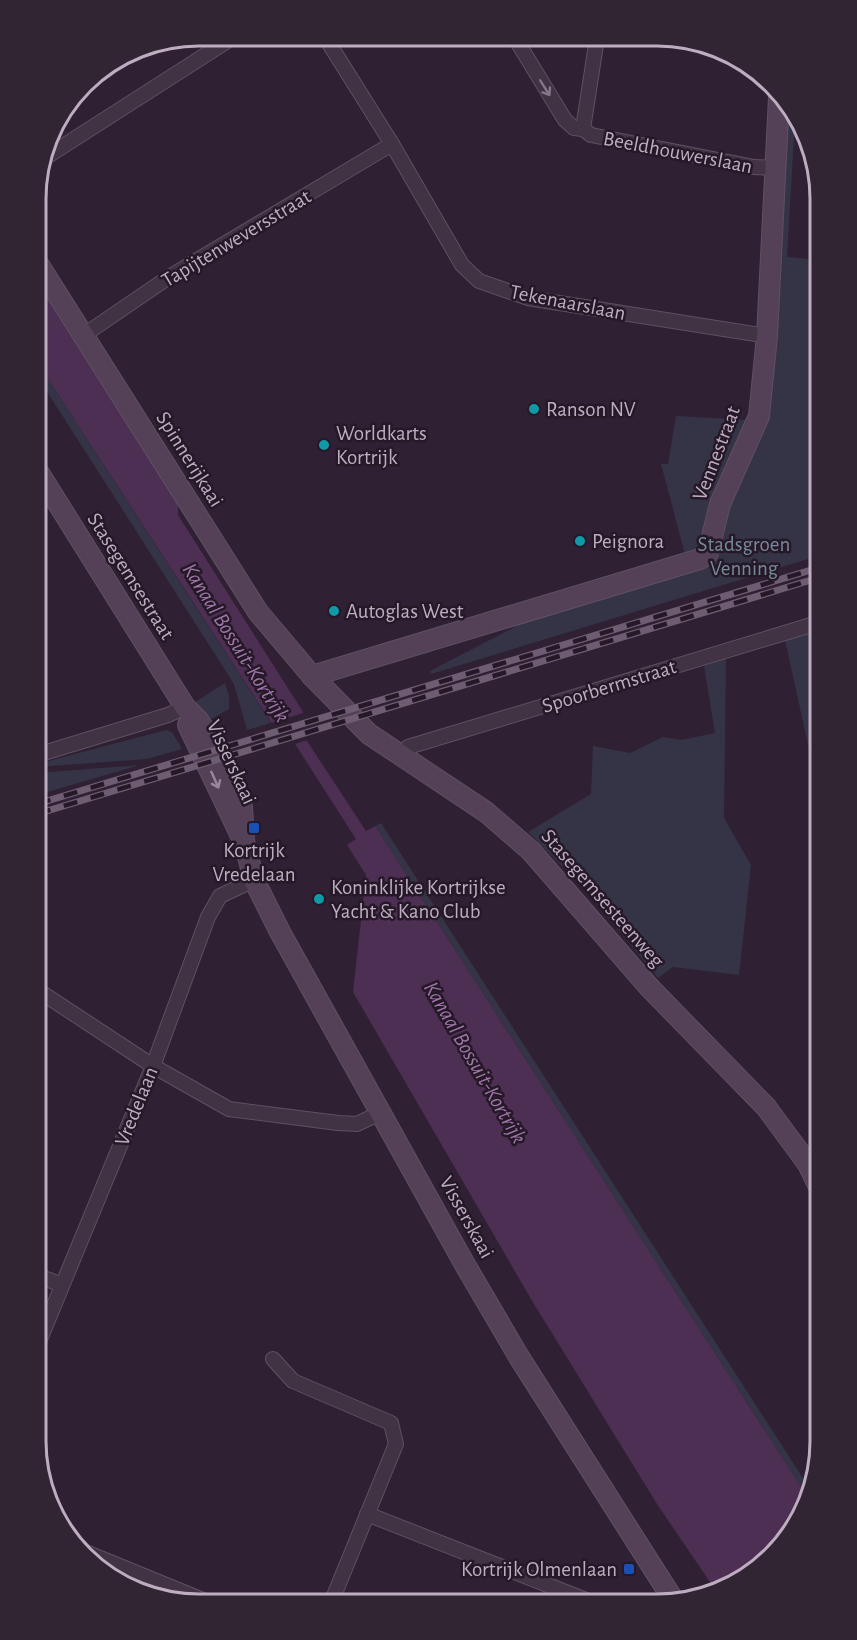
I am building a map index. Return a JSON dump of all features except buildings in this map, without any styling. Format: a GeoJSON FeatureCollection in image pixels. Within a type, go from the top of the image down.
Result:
{"type":"FeatureCollection","features":[{"type":"Feature","properties":{"kind":"street","name":"Beeldhouwerslaan"},"geometry":{"type":"LineString","coordinates":[[519,46],[565,120],[574,128],[583,129],[591,135],[754,167],[775,168]]}},
{"type":"Feature","properties":{"kind":"street"},"geometry":{"type":"LineString","coordinates":[[583,129],[596,46]]}},
{"type":"Feature","properties":{"kind":"street"},"geometry":{"type":"LineString","coordinates":[[55,152],[218,47]]}},
{"type":"Feature","properties":{"kind":"street","name":"Tekenaarslaan"},"geometry":{"type":"LineString","coordinates":[[331,47],[392,144],[462,265],[479,281],[528,298],[766,336]]}},
{"type":"Feature","properties":{"kind":"street","name":"Vennestraat"},"geometry":{"type":"LineString","coordinates":[[312,676],[700,559],[708,553],[720,504],[759,416],[766,336],[778,106]]}},
{"type":"Feature","properties":{"kind":"street","name":"Tapijtenweversstraat"},"geometry":{"type":"LineString","coordinates":[[84,336],[169,277],[392,144]]}},
{"type":"Feature","properties":{"kind":"street","name":"Spinnerijkaai"},"geometry":{"type":"LineString","coordinates":[[46,276],[258,612],[312,676]]}},
{"type":"Feature","properties":{"kind":"street","name":"Stasegemsestraat"},"geometry":{"type":"LineString","coordinates":[[46,484],[185,707]]}},
{"type":"Feature","properties":{"kind":"street","name":"Spoorbermstraat"},"geometry":{"type":"LineString","coordinates":[[402,758],[408,747],[810,625]]}},
{"type":"Feature","properties":{"kind":"street","name":"Stasegemsesteenweg"},"geometry":{"type":"LineString","coordinates":[[312,676],[369,734],[486,812],[531,851],[649,987],[810,1155]]}},
{"type":"Feature","properties":{"kind":"street"},"geometry":{"type":"LineString","coordinates":[[46,752],[168,715],[185,707]]}},
{"type":"Feature","properties":{"kind":"street","name":"Visserskaai"},"geometry":{"type":"LineString","coordinates":[[185,707],[198,720],[213,743],[234,785],[242,807],[244,841],[254,880],[464,1263],[519,1357],[669,1593]]}},
{"type":"Feature","properties":{"kind":"street","name":"Vredelaan"},"geometry":{"type":"LineString","coordinates":[[46,1325],[153,1066],[208,917],[220,896],[254,880]]}},
{"type":"Feature","properties":{"kind":"street"},"geometry":{"type":"LineString","coordinates":[[46,996],[153,1066],[229,1109],[357,1124],[382,1112]]}},
{"type":"Feature","properties":{"kind":"street"},"geometry":{"type":"LineString","coordinates":[[46,1279],[62,1285]]}},
{"type":"Feature","properties":{"kind":"street"},"geometry":{"type":"LineString","coordinates":[[273,1359],[293,1381],[391,1423],[396,1444],[335,1594]]}},
{"type":"Feature","properties":{"kind":"street"},"geometry":{"type":"LineString","coordinates":[[367,1514],[571,1594]]}},
{"type":"Feature","properties":{"kind":"street"},"geometry":{"type":"LineString","coordinates":[[103,1559],[184,1593]]}},
{"type":"Feature","properties":{"kind":"green space","name":"Stadsgroen Venning"},"geometry":{"type":"Polygon","coordinates":[[[788,119],[794,131],[787,257],[810,259],[810,558],[431,674],[430,671],[538,615],[708,564],[718,555],[727,497],[768,409],[773,387],[788,119]]]}},
{"type":"Feature","properties":{"kind":"green space"},"geometry":{"type":"Polygon","coordinates":[[[46,376],[271,723],[247,730],[234,684],[46,390],[46,376]]]}},
{"type":"Feature","properties":{"kind":"green space"},"geometry":{"type":"Polygon","coordinates":[[[676,416],[748,420],[714,491],[701,543],[696,551],[685,554],[661,464],[668,464],[676,416]]]}},
{"type":"Feature","properties":{"kind":"green space"},"geometry":{"type":"Polygon","coordinates":[[[810,634],[810,753],[785,640],[810,634]]]}},
{"type":"Feature","properties":{"kind":"green space"},"geometry":{"type":"Polygon","coordinates":[[[726,658],[724,818],[751,865],[739,975],[673,967],[658,978],[581,885],[528,832],[591,794],[593,746],[630,753],[663,737],[681,740],[715,733],[704,666],[726,658]]]}},
{"type":"Feature","properties":{"kind":"green space"},"geometry":{"type":"Polygon","coordinates":[[[225,683],[229,696],[229,709],[208,721],[195,702],[225,683]]]}},
{"type":"Feature","properties":{"kind":"green space"},"geometry":{"type":"Polygon","coordinates":[[[166,730],[172,732],[182,749],[147,759],[46,766],[46,762],[166,730]]]}},
{"type":"Feature","properties":{"kind":"green space"},"geometry":{"type":"Polygon","coordinates":[[[140,765],[46,792],[46,772],[140,765]]]}},
{"type":"Feature","properties":{"kind":"green space"},"geometry":{"type":"Polygon","coordinates":[[[381,823],[805,1481],[802,1489],[375,826],[381,823]]]}},
{"type":"Feature","properties":{"kind":"water","name":"Kanaal Bossuit-Kortrijk"},"geometry":{"type":"Polygon","coordinates":[[[46,293],[178,503],[178,515],[312,726],[300,730],[305,738],[366,831],[375,826],[802,1489],[785,1526],[766,1549],[743,1568],[725,1578],[711,1583],[657,1504],[531,1299],[353,992],[366,875],[347,845],[356,839],[288,733],[280,736],[46,376],[46,293]]]}},
{"type":"Feature","properties":{"kind":"pier"},"geometry":{"type":"Polygon","coordinates":[[[306,712],[315,726],[305,731],[310,739],[292,745],[287,737],[278,738],[268,724],[306,712]]]}},
{"type":"Feature","properties":{"kind":"railway"},"geometry":{"type":"LineString","coordinates":[[46,801],[810,570]]}},
{"type":"Feature","properties":{"kind":"railway"},"geometry":{"type":"LineString","coordinates":[[46,811],[810,580]]}},
{"type":"Feature","properties":{"kind":"place","name":"Ranson NV"},"geometry":{"type":"Point","coordinates":[534,409]}},
{"type":"Feature","properties":{"kind":"place","name":"Worldkarts Kortrijk"},"geometry":{"type":"Point","coordinates":[324,445]}},
{"type":"Feature","properties":{"kind":"place","name":"Peignora"},"geometry":{"type":"Point","coordinates":[580,541]}},
{"type":"Feature","properties":{"kind":"place","name":"Autoglas West"},"geometry":{"type":"Point","coordinates":[334,611]}},
{"type":"Feature","properties":{"kind":"place","name":"Kortrijk Vredelaan"},"geometry":{"type":"Point","coordinates":[254,828]}},
{"type":"Feature","properties":{"kind":"place","name":"Koninklijke Kortrijkse Yacht & Kano Club"},"geometry":{"type":"Point","coordinates":[319,899]}},
{"type":"Feature","properties":{"kind":"place","name":"Kortrijk Olmenlaan"},"geometry":{"type":"Point","coordinates":[629,1569]}}]}
